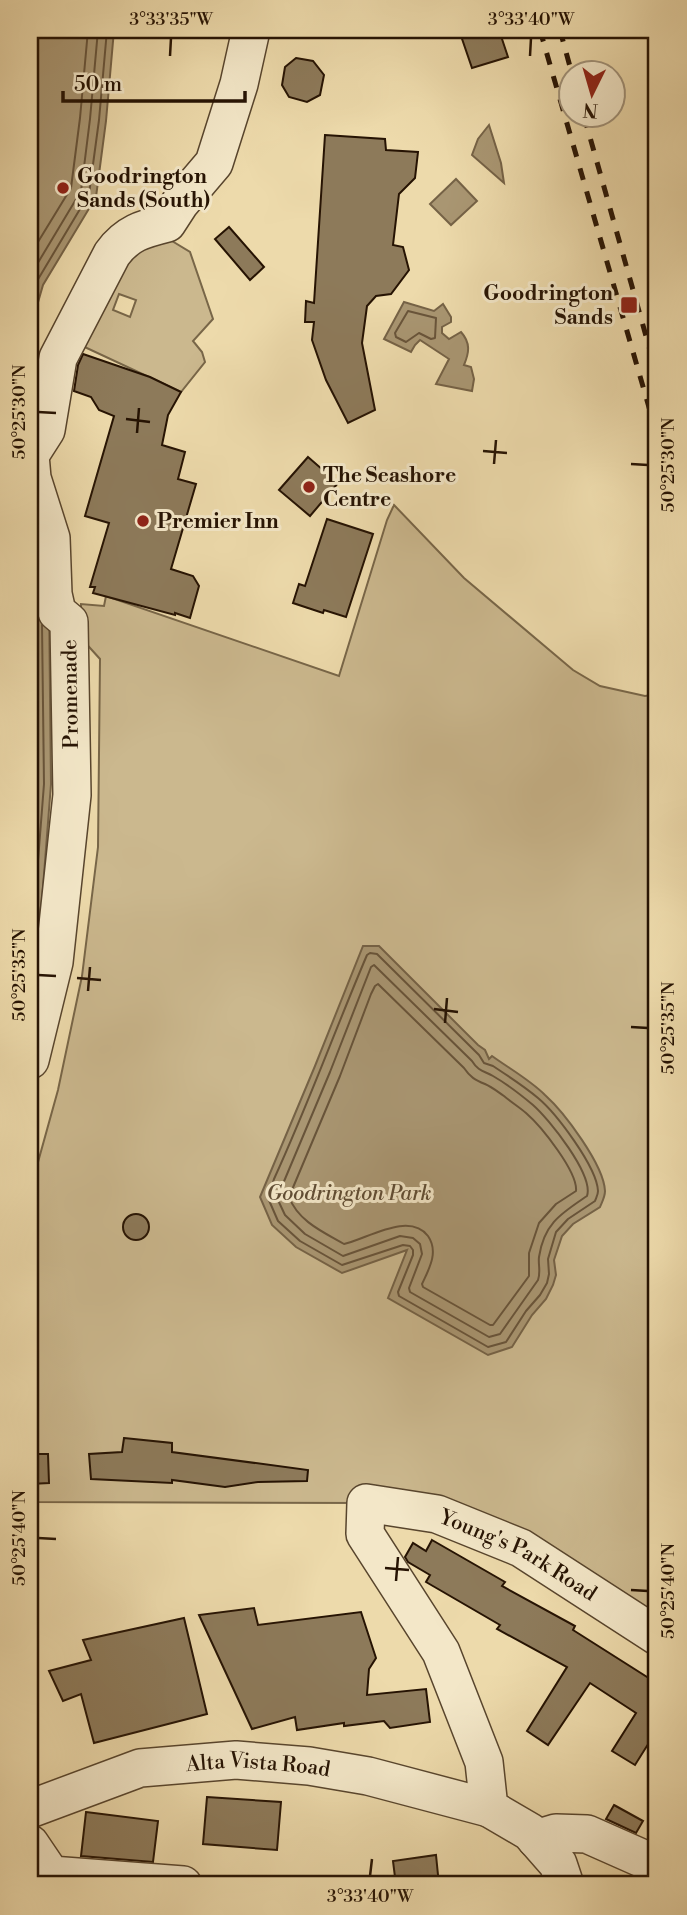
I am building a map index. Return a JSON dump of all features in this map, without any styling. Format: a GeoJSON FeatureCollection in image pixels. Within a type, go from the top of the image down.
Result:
{"type":"FeatureCollection","features":[{"type":"Feature","properties":{"kind":"street","name":"Promenade"},"geometry":{"type":"LineString","coordinates":[[30,1060],[54,962],[72,795],[69,622],[57,612],[53,593],[51,538],[32,478],[30,455],[46,430],[58,358],[112,254],[121,241],[144,229],[167,223],[214,163],[239,84],[251,30]]}},
{"type":"Feature","properties":{"kind":"street","name":"Young's Park Road"},"geometry":{"type":"LineString","coordinates":[[489,1808],[484,1762],[441,1652],[365,1535],[366,1503],[437,1514],[522,1548],[657,1636]]}},
{"type":"Feature","properties":{"kind":"street","name":"Alta Vista Road"},"geometry":{"type":"LineString","coordinates":[[30,1809],[140,1768],[236,1760],[309,1766],[368,1776],[489,1808],[530,1832],[558,1864],[565,1885]]}},
{"type":"Feature","properties":{"kind":"street"},"geometry":{"type":"LineString","coordinates":[[536,1839],[556,1833],[587,1833],[657,1865]]}},
{"type":"Feature","properties":{"kind":"street"},"geometry":{"type":"LineString","coordinates":[[30,1844],[51,1875],[183,1885]]}},
{"type":"Feature","properties":{"kind":"green space"},"geometry":{"type":"Polygon","coordinates":[[[167,238],[190,252],[213,319],[193,341],[202,352],[205,362],[181,392],[76,343],[127,248],[167,238]],[[119,294],[113,310],[130,317],[136,300],[119,294]]]}},
{"type":"Feature","properties":{"kind":"green space","name":"Goodrington Park"},"geometry":{"type":"Polygon","coordinates":[[[394,505],[464,578],[573,670],[600,686],[645,696],[657,694],[657,1636],[603,1602],[366,1503],[30,1502],[30,1191],[58,1090],[82,976],[98,847],[100,659],[81,638],[81,604],[104,606],[106,596],[339,676],[394,505]]]}},
{"type":"Feature","properties":{"kind":"water","name":"Goodrington Sands (South)"},"geometry":{"type":"Polygon","coordinates":[[[30,30],[114,30],[96,197],[43,285],[30,330],[30,30]]]}},
{"type":"Feature","properties":{"kind":"water"},"geometry":{"type":"Polygon","coordinates":[[[489,125],[501,163],[504,183],[472,155],[478,139],[489,125]]]}},
{"type":"Feature","properties":{"kind":"water"},"geometry":{"type":"Polygon","coordinates":[[[456,179],[477,201],[451,225],[430,204],[456,179]]]}},
{"type":"Feature","properties":{"kind":"water"},"geometry":{"type":"Polygon","coordinates":[[[404,302],[434,311],[443,304],[451,322],[442,327],[442,333],[449,339],[461,332],[468,344],[464,365],[471,367],[474,379],[472,391],[436,384],[449,359],[420,340],[411,352],[384,339],[404,302]]]}},
{"type":"Feature","properties":{"kind":"water"},"geometry":{"type":"Polygon","coordinates":[[[30,577],[33,599],[49,602],[51,784],[42,900],[30,977],[30,577]]]}},
{"type":"Feature","properties":{"kind":"water"},"geometry":{"type":"Polygon","coordinates":[[[363,946],[379,946],[485,1050],[489,1059],[492,1056],[545,1095],[582,1140],[603,1180],[605,1193],[600,1207],[573,1224],[562,1236],[554,1260],[556,1275],[553,1285],[512,1347],[488,1355],[388,1298],[407,1250],[342,1273],[296,1247],[272,1225],[260,1197],[363,946]]]}},
{"type":"Feature","properties":{"kind":"building"},"geometry":{"type":"Polygon","coordinates":[[[459,30],[499,30],[508,57],[472,68],[459,30]]]}},
{"type":"Feature","properties":{"kind":"building"},"geometry":{"type":"Polygon","coordinates":[[[296,58],[313,61],[324,75],[320,95],[307,102],[289,97],[282,85],[285,67],[296,58]]]}},
{"type":"Feature","properties":{"kind":"building"},"geometry":{"type":"Polygon","coordinates":[[[325,135],[385,139],[386,150],[418,152],[415,178],[399,194],[393,245],[403,247],[409,270],[391,294],[376,296],[367,306],[362,343],[375,410],[348,423],[326,380],[312,340],[314,322],[305,322],[306,301],[314,303],[325,135]]]}},
{"type":"Feature","properties":{"kind":"building"},"geometry":{"type":"Polygon","coordinates":[[[229,227],[264,267],[250,280],[215,239],[229,227]]]}},
{"type":"Feature","properties":{"kind":"building","name":"Premier Inn"},"geometry":{"type":"Polygon","coordinates":[[[83,354],[150,377],[181,392],[168,415],[162,445],[185,452],[178,479],[196,484],[171,569],[193,576],[199,586],[190,618],[93,593],[95,587],[90,587],[109,523],[85,516],[114,416],[99,410],[91,397],[74,391],[78,365],[83,354]]]}},
{"type":"Feature","properties":{"kind":"building","name":"The Seashore Centre"},"geometry":{"type":"Polygon","coordinates":[[[308,457],[338,483],[310,516],[279,490],[308,457]]]}},
{"type":"Feature","properties":{"kind":"building"},"geometry":{"type":"Polygon","coordinates":[[[327,519],[373,534],[346,617],[293,603],[299,584],[305,586],[327,519]]]}},
{"type":"Feature","properties":{"kind":"building"},"geometry":{"type":"Polygon","coordinates":[[[136,1214],[145,1218],[149,1227],[145,1236],[136,1240],[127,1236],[123,1227],[127,1218],[136,1214]]]}},
{"type":"Feature","properties":{"kind":"building"},"geometry":{"type":"Polygon","coordinates":[[[124,1438],[172,1443],[172,1452],[308,1470],[307,1481],[258,1482],[225,1487],[172,1480],[172,1483],[91,1479],[89,1454],[122,1452],[124,1438]]]}},
{"type":"Feature","properties":{"kind":"building"},"geometry":{"type":"Polygon","coordinates":[[[30,1454],[48,1454],[49,1483],[30,1484],[30,1454]]]}},
{"type":"Feature","properties":{"kind":"building"},"geometry":{"type":"Polygon","coordinates":[[[432,1540],[505,1582],[502,1586],[575,1626],[573,1630],[655,1682],[657,1680],[657,1730],[635,1765],[612,1751],[636,1713],[590,1683],[548,1745],[527,1731],[567,1667],[497,1629],[500,1625],[426,1582],[430,1575],[408,1562],[405,1557],[413,1543],[426,1551],[432,1540]]]}},
{"type":"Feature","properties":{"kind":"building"},"geometry":{"type":"Polygon","coordinates":[[[254,1608],[258,1625],[361,1612],[376,1658],[369,1669],[367,1695],[426,1689],[430,1722],[390,1728],[384,1721],[344,1726],[344,1723],[297,1730],[295,1717],[252,1729],[199,1615],[254,1608]]]}},
{"type":"Feature","properties":{"kind":"building"},"geometry":{"type":"Polygon","coordinates":[[[184,1618],[207,1714],[94,1743],[81,1694],[63,1701],[49,1671],[91,1660],[83,1640],[184,1618]]]}},
{"type":"Feature","properties":{"kind":"building"},"geometry":{"type":"Polygon","coordinates":[[[207,1797],[281,1802],[277,1850],[203,1844],[207,1797]]]}},
{"type":"Feature","properties":{"kind":"building"},"geometry":{"type":"Polygon","coordinates":[[[614,1805],[643,1821],[636,1833],[606,1819],[614,1805]]]}},
{"type":"Feature","properties":{"kind":"building"},"geometry":{"type":"Polygon","coordinates":[[[86,1812],[158,1821],[153,1862],[81,1856],[86,1812]]]}},
{"type":"Feature","properties":{"kind":"building"},"geometry":{"type":"Polygon","coordinates":[[[436,1855],[439,1885],[396,1885],[393,1861],[436,1855]]]}},
{"type":"Feature","properties":{"kind":"railway"},"geometry":{"type":"LineString","coordinates":[[540,30],[657,435]]}},
{"type":"Feature","properties":{"kind":"railway"},"geometry":{"type":"LineString","coordinates":[[560,30],[568,60]]}},
{"type":"Feature","properties":{"kind":"railway"},"geometry":{"type":"LineString","coordinates":[[588,130],[657,375]]}},
{"type":"Feature","properties":{"kind":"place","name":"Goodrington Sands (South)"},"geometry":{"type":"Point","coordinates":[63,188]}},
{"type":"Feature","properties":{"kind":"place","name":"Goodrington Sands"},"geometry":{"type":"Point","coordinates":[629,305]}},
{"type":"Feature","properties":{"kind":"place","name":"The Seashore Centre"},"geometry":{"type":"Point","coordinates":[309,487]}},
{"type":"Feature","properties":{"kind":"place","name":"Premier Inn"},"geometry":{"type":"Point","coordinates":[143,521]}}]}
